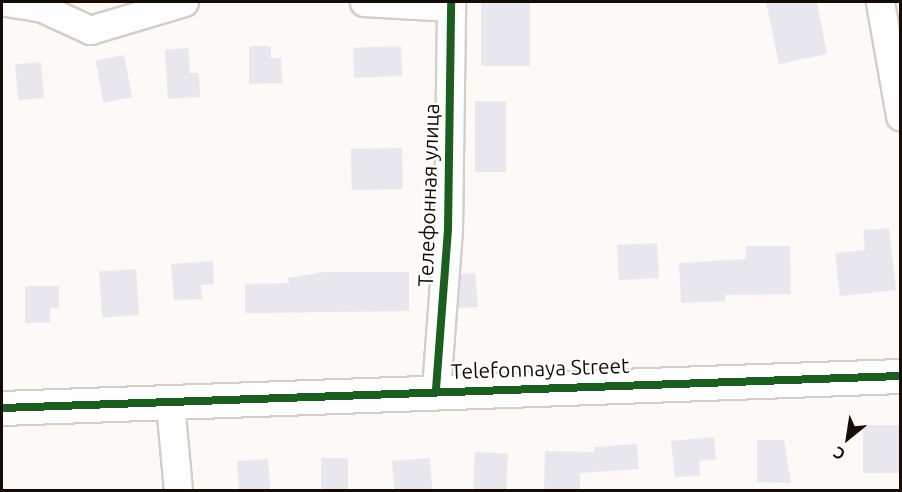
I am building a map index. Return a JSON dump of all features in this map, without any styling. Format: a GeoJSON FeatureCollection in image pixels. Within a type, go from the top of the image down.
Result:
{"type":"FeatureCollection","features":[{"type":"Feature","properties":{"kind":"street"},"geometry":{"type":"LineString","coordinates":[[6,2],[42,8],[90,30],[184,2]]}},
{"type":"Feature","properties":{"kind":"street"},"geometry":{"type":"LineString","coordinates":[[364,2],[451,4]]}},
{"type":"Feature","properties":{"kind":"street"},"geometry":{"type":"LineString","coordinates":[[880,2],[900,116]]}},
{"type":"Feature","properties":{"kind":"street","name":"Телефонная улица"},"geometry":{"type":"LineString","coordinates":[[436,389],[448,229],[451,4]]}},
{"type":"Feature","properties":{"kind":"street","name":"Telefonnaya Street"},"geometry":{"type":"LineString","coordinates":[[2,408],[170,404],[436,389],[900,376]]}},
{"type":"Feature","properties":{"kind":"street"},"geometry":{"type":"LineString","coordinates":[[170,404],[178,490]]}},
{"type":"Feature","properties":{"kind":"building"},"geometry":{"type":"Polygon","coordinates":[[[481,2],[530,2],[530,66],[481,66],[481,2]]]}},
{"type":"Feature","properties":{"kind":"building"},"geometry":{"type":"Polygon","coordinates":[[[766,2],[817,2],[827,54],[779,64],[766,2]]]}},
{"type":"Feature","properties":{"kind":"building"},"geometry":{"type":"Polygon","coordinates":[[[249,46],[271,46],[271,58],[281,58],[282,83],[249,84],[249,46]]]}},
{"type":"Feature","properties":{"kind":"building"},"geometry":{"type":"Polygon","coordinates":[[[401,46],[402,76],[354,78],[353,48],[401,46]]]}},
{"type":"Feature","properties":{"kind":"building"},"geometry":{"type":"Polygon","coordinates":[[[188,48],[190,73],[199,73],[200,97],[168,99],[165,50],[188,48]]]}},
{"type":"Feature","properties":{"kind":"building"},"geometry":{"type":"Polygon","coordinates":[[[124,55],[132,97],[104,103],[96,61],[124,55]]]}},
{"type":"Feature","properties":{"kind":"building"},"geometry":{"type":"Polygon","coordinates":[[[41,62],[44,98],[18,100],[15,64],[41,62]]]}},
{"type":"Feature","properties":{"kind":"building"},"geometry":{"type":"Polygon","coordinates":[[[475,101],[506,101],[506,172],[475,172],[475,101]]]}},
{"type":"Feature","properties":{"kind":"building"},"geometry":{"type":"Polygon","coordinates":[[[402,148],[403,189],[352,190],[351,149],[402,148]]]}},
{"type":"Feature","properties":{"kind":"building"},"geometry":{"type":"Polygon","coordinates":[[[889,228],[896,290],[840,296],[835,253],[865,250],[863,230],[889,228]]]}},
{"type":"Feature","properties":{"kind":"building"},"geometry":{"type":"Polygon","coordinates":[[[657,243],[659,278],[619,280],[617,245],[657,243]]]}},
{"type":"Feature","properties":{"kind":"building"},"geometry":{"type":"Polygon","coordinates":[[[746,246],[790,246],[791,294],[725,295],[725,301],[681,303],[679,263],[746,259],[746,246]]]}},
{"type":"Feature","properties":{"kind":"building"},"geometry":{"type":"Polygon","coordinates":[[[213,261],[214,284],[201,285],[202,299],[174,300],[171,264],[213,261]]]}},
{"type":"Feature","properties":{"kind":"building"},"geometry":{"type":"Polygon","coordinates":[[[136,269],[139,315],[102,317],[99,272],[136,269]]]}},
{"type":"Feature","properties":{"kind":"building"},"geometry":{"type":"Polygon","coordinates":[[[324,272],[409,272],[409,311],[245,313],[245,284],[289,283],[288,278],[324,272]]]}},
{"type":"Feature","properties":{"kind":"building"},"geometry":{"type":"Polygon","coordinates":[[[475,273],[478,307],[458,308],[460,274],[475,273]]]}},
{"type":"Feature","properties":{"kind":"building"},"geometry":{"type":"Polygon","coordinates":[[[25,286],[59,286],[59,308],[50,308],[50,323],[25,323],[25,286]]]}},
{"type":"Feature","properties":{"kind":"building"},"geometry":{"type":"Polygon","coordinates":[[[863,425],[900,425],[900,473],[863,473],[863,425]]]}},
{"type":"Feature","properties":{"kind":"building"},"geometry":{"type":"Polygon","coordinates":[[[714,437],[716,459],[699,461],[700,476],[675,477],[671,441],[714,437]]]}},
{"type":"Feature","properties":{"kind":"building"},"geometry":{"type":"Polygon","coordinates":[[[757,440],[784,440],[791,483],[757,482],[757,440]]]}},
{"type":"Feature","properties":{"kind":"building"},"geometry":{"type":"Polygon","coordinates":[[[637,444],[639,469],[580,473],[580,490],[544,490],[545,451],[594,452],[594,447],[637,444]]]}},
{"type":"Feature","properties":{"kind":"building"},"geometry":{"type":"Polygon","coordinates":[[[475,452],[508,454],[506,490],[473,490],[475,452]]]}},
{"type":"Feature","properties":{"kind":"building"},"geometry":{"type":"Polygon","coordinates":[[[321,458],[348,458],[348,490],[321,490],[321,458]]]}},
{"type":"Feature","properties":{"kind":"building"},"geometry":{"type":"Polygon","coordinates":[[[430,458],[432,490],[394,490],[392,461],[430,458]]]}},
{"type":"Feature","properties":{"kind":"building"},"geometry":{"type":"Polygon","coordinates":[[[268,459],[270,490],[239,490],[237,461],[268,459]]]}},
{"type":"Feature","properties":{"kind":"cycle path"},"geometry":{"type":"LineString","coordinates":[[436,389],[448,229],[451,2]]}},
{"type":"Feature","properties":{"kind":"cycle path"},"geometry":{"type":"LineString","coordinates":[[2,408],[900,376]]}}]}
